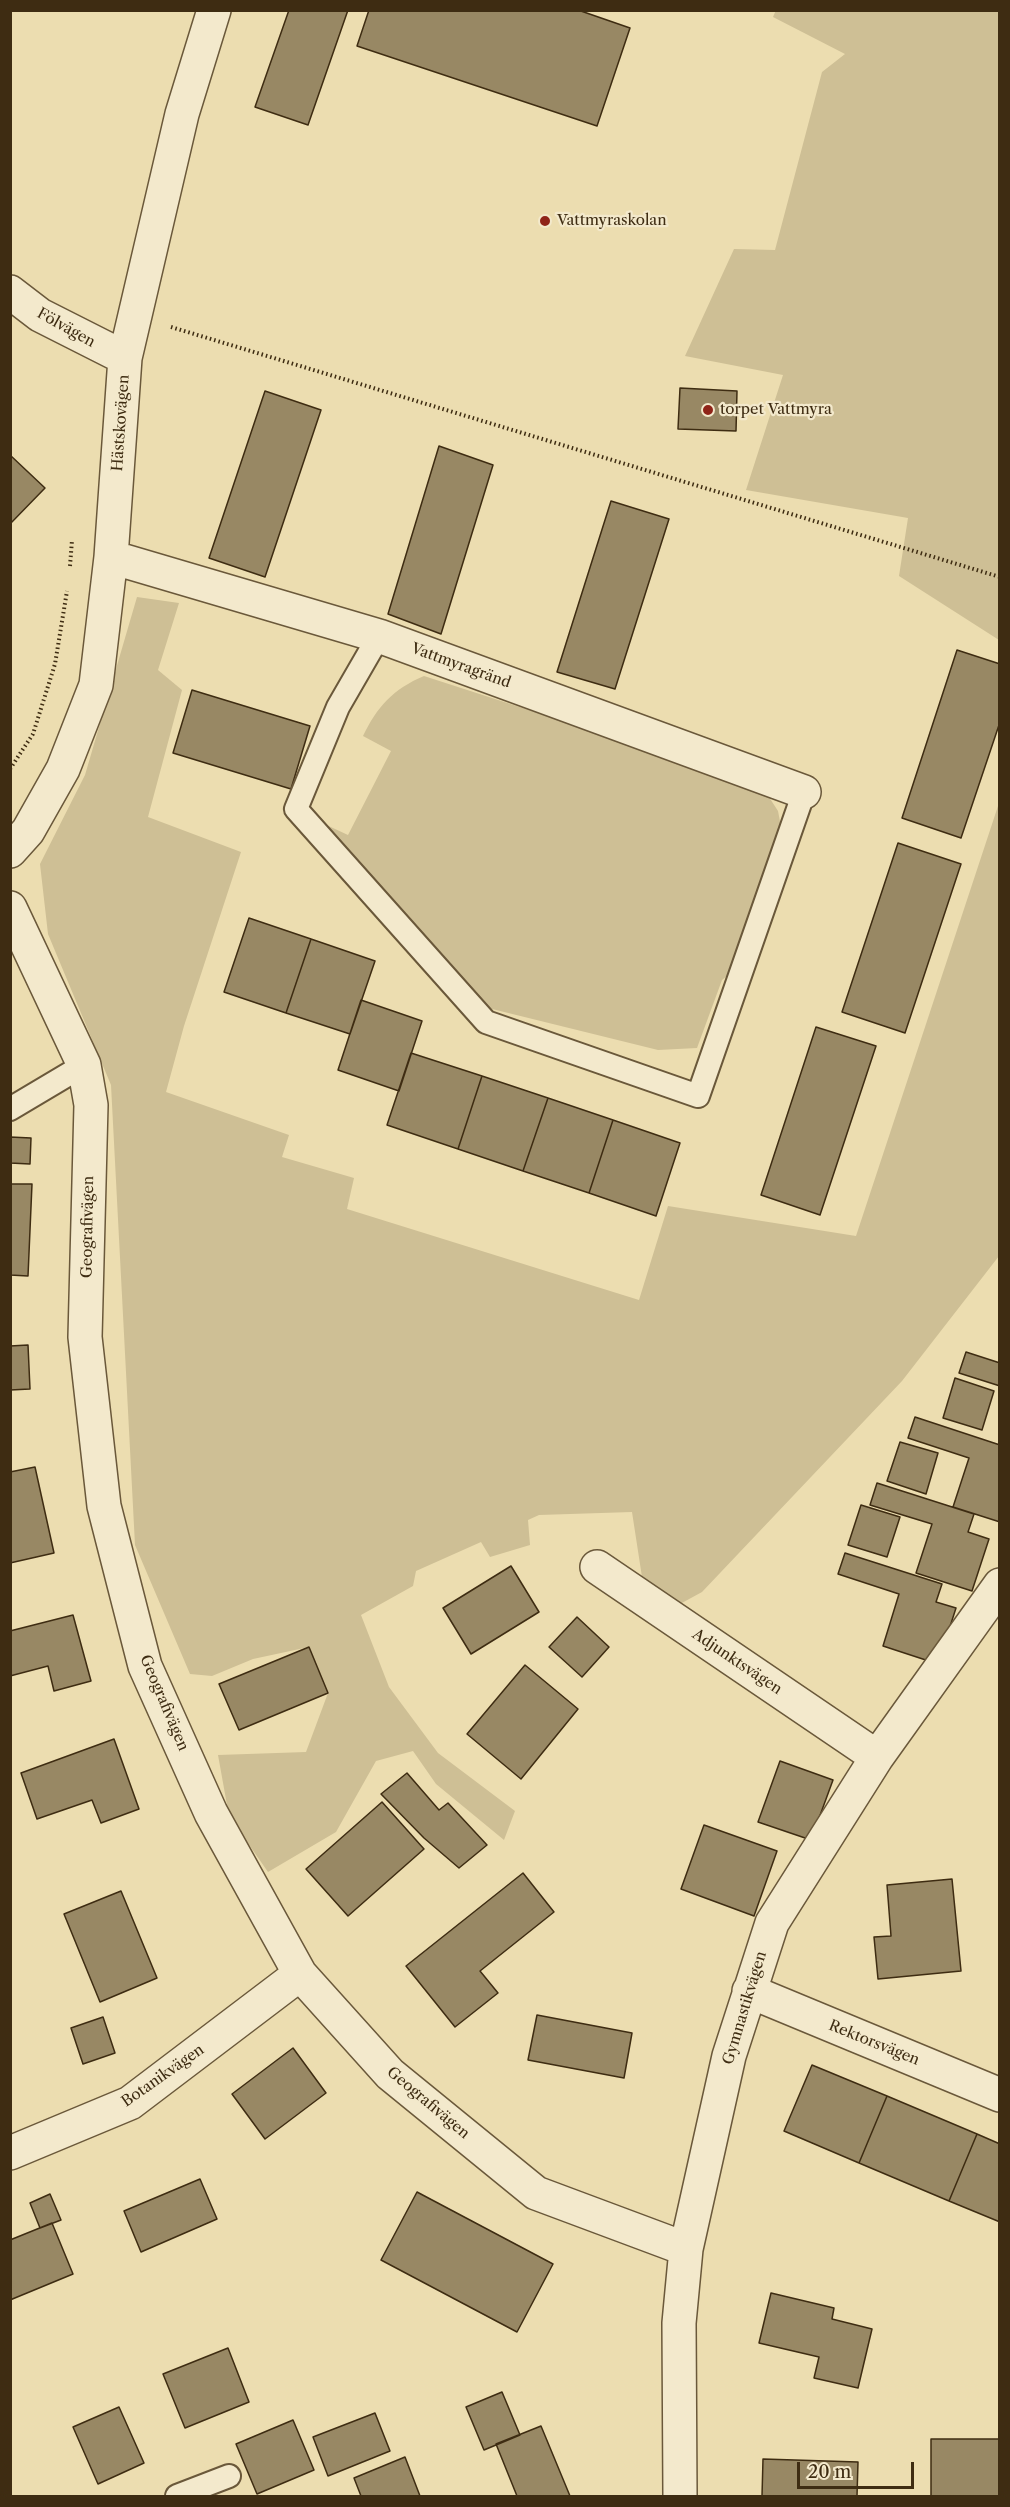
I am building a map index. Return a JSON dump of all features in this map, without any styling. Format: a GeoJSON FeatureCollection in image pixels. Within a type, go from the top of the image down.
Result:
{"type":"FeatureCollection","features":[{"type":"Feature","properties":{"kind":"street","name":"Hästskovägen"},"geometry":{"type":"LineString","coordinates":[[19,841],[63,769],[96,685],[111,557],[125,358],[182,114],[214,10]]}},
{"type":"Feature","properties":{"kind":"street","name":"Fölvägen"},"geometry":{"type":"LineString","coordinates":[[10,292],[40,315],[125,358]]}},
{"type":"Feature","properties":{"kind":"street","name":"Vattmyragränd"},"geometry":{"type":"LineString","coordinates":[[111,557],[379,636],[804,792]]}},
{"type":"Feature","properties":{"kind":"street","name":"Geografivägen"},"geometry":{"type":"LineString","coordinates":[[10,908],[84,1065],[91,1105],[85,1337],[104,1506],[146,1666],[211,1813],[300,1974],[390,2074],[536,2193],[686,2249]]}},
{"type":"Feature","properties":{"kind":"street","name":"Adjunktsvägen"},"geometry":{"type":"LineString","coordinates":[[597,1567],[877,1757]]}},
{"type":"Feature","properties":{"kind":"street","name":"Gymnastikvägen"},"geometry":{"type":"LineString","coordinates":[[680,2496],[680,2323],[686,2249],[729,2056],[772,1923],[877,1757],[999,1585]]}},
{"type":"Feature","properties":{"kind":"street","name":"Botanikvägen"},"geometry":{"type":"LineString","coordinates":[[10,2154],[130,2103],[300,1974]]}},
{"type":"Feature","properties":{"kind":"street","name":"Rektorsvägen"},"geometry":{"type":"LineString","coordinates":[[749,1991],[999,2095]]}},
{"type":"Feature","properties":{"kind":"lane"},"geometry":{"type":"LineString","coordinates":[[379,636],[338,707],[296,809],[486,1022],[698,1096],[804,792]]}},
{"type":"Feature","properties":{"kind":"lane"},"geometry":{"type":"LineString","coordinates":[[10,1109],[84,1065]]}},
{"type":"Feature","properties":{"kind":"lane"},"geometry":{"type":"LineString","coordinates":[[177,2496],[229,2476]]}},
{"type":"Feature","properties":{"kind":"path"},"geometry":{"type":"LineString","coordinates":[[136,316],[999,577]]}},
{"type":"Feature","properties":{"kind":"path"},"geometry":{"type":"LineString","coordinates":[[69,573],[73,538]]}},
{"type":"Feature","properties":{"kind":"path"},"geometry":{"type":"LineString","coordinates":[[10,769],[33,734],[55,664],[68,584]]}},
{"type":"Feature","properties":{"kind":"shaded area"},"geometry":{"type":"Polygon","coordinates":[[[776,10],[999,11],[999,640],[899,576],[908,518],[746,490],[783,375],[685,356],[734,249],[775,250],[822,72],[845,54],[773,17],[776,10]]]}},
{"type":"Feature","properties":{"kind":"shaded area"},"geometry":{"type":"Polygon","coordinates":[[[137,597],[179,603],[158,670],[182,690],[148,817],[241,852],[184,1026],[166,1092],[289,1135],[282,1157],[354,1178],[347,1209],[639,1300],[668,1206],[856,1236],[999,803],[999,1256],[902,1381],[702,1592],[680,1604],[642,1577],[632,1512],[539,1515],[528,1520],[530,1545],[490,1557],[481,1542],[416,1571],[413,1586],[361,1615],[389,1687],[438,1753],[515,1811],[504,1840],[436,1784],[413,1751],[376,1761],[336,1832],[268,1872],[229,1816],[218,1755],[306,1752],[328,1693],[309,1647],[253,1659],[212,1676],[190,1674],[135,1545],[111,1085],[48,934],[40,864],[85,775],[137,597]]]}},
{"type":"Feature","properties":{"kind":"shaded area"},"geometry":{"type":"Polygon","coordinates":[[[424,676],[742,779],[767,794],[778,811],[783,837],[732,972],[722,980],[697,1048],[658,1050],[484,1007],[320,822],[348,835],[391,751],[363,736],[374,716],[387,700],[403,687],[424,676]]]}},
{"type":"Feature","properties":{"kind":"building"},"geometry":{"type":"Polygon","coordinates":[[[289,10],[348,10],[308,125],[255,107],[289,10]]]}},
{"type":"Feature","properties":{"kind":"building"},"geometry":{"type":"Polygon","coordinates":[[[369,10],[578,10],[630,28],[597,126],[357,46],[369,10]]]}},
{"type":"Feature","properties":{"kind":"building","name":"torpet Vattmyra"},"geometry":{"type":"Polygon","coordinates":[[[680,388],[737,391],[736,431],[678,429],[680,388]]]}},
{"type":"Feature","properties":{"kind":"building"},"geometry":{"type":"Polygon","coordinates":[[[265,391],[321,410],[265,577],[209,558],[265,391]]]}},
{"type":"Feature","properties":{"kind":"building"},"geometry":{"type":"Polygon","coordinates":[[[439,446],[493,465],[441,634],[388,614],[439,446]]]}},
{"type":"Feature","properties":{"kind":"building"},"geometry":{"type":"Polygon","coordinates":[[[10,455],[45,488],[10,524],[10,455]]]}},
{"type":"Feature","properties":{"kind":"building"},"geometry":{"type":"Polygon","coordinates":[[[611,501],[669,519],[615,689],[557,672],[611,501]]]}},
{"type":"Feature","properties":{"kind":"building"},"geometry":{"type":"Polygon","coordinates":[[[957,650],[1000,664],[1000,722],[961,838],[902,818],[957,650]]]}},
{"type":"Feature","properties":{"kind":"building"},"geometry":{"type":"Polygon","coordinates":[[[192,690],[310,726],[291,789],[173,753],[192,690]]]}},
{"type":"Feature","properties":{"kind":"building"},"geometry":{"type":"Polygon","coordinates":[[[898,843],[961,864],[905,1033],[842,1012],[898,843]]]}},
{"type":"Feature","properties":{"kind":"building"},"geometry":{"type":"Polygon","coordinates":[[[249,918],[311,939],[286,1013],[224,992],[249,918]]]}},
{"type":"Feature","properties":{"kind":"building"},"geometry":{"type":"Polygon","coordinates":[[[311,939],[375,961],[350,1034],[286,1013],[311,939]]]}},
{"type":"Feature","properties":{"kind":"building"},"geometry":{"type":"Polygon","coordinates":[[[361,1000],[422,1021],[399,1091],[338,1070],[361,1000]]]}},
{"type":"Feature","properties":{"kind":"building"},"geometry":{"type":"Polygon","coordinates":[[[816,1027],[876,1046],[820,1215],[761,1195],[816,1027]]]}},
{"type":"Feature","properties":{"kind":"building"},"geometry":{"type":"Polygon","coordinates":[[[411,1053],[482,1076],[458,1149],[387,1125],[411,1053]]]}},
{"type":"Feature","properties":{"kind":"building"},"geometry":{"type":"Polygon","coordinates":[[[482,1076],[548,1098],[523,1171],[458,1149],[482,1076]]]}},
{"type":"Feature","properties":{"kind":"building"},"geometry":{"type":"Polygon","coordinates":[[[548,1098],[613,1120],[589,1193],[523,1171],[548,1098]]]}},
{"type":"Feature","properties":{"kind":"building"},"geometry":{"type":"Polygon","coordinates":[[[613,1120],[680,1143],[656,1216],[589,1193],[613,1120]]]}},
{"type":"Feature","properties":{"kind":"building"},"geometry":{"type":"Polygon","coordinates":[[[10,1137],[31,1138],[30,1164],[10,1163],[10,1137]]]}},
{"type":"Feature","properties":{"kind":"building"},"geometry":{"type":"Polygon","coordinates":[[[10,1184],[32,1184],[28,1276],[10,1275],[10,1184]]]}},
{"type":"Feature","properties":{"kind":"building"},"geometry":{"type":"Polygon","coordinates":[[[28,1345],[30,1389],[10,1390],[10,1346],[28,1345]]]}},
{"type":"Feature","properties":{"kind":"building"},"geometry":{"type":"Polygon","coordinates":[[[966,1352],[1000,1363],[1000,1386],[959,1373],[966,1352]]]}},
{"type":"Feature","properties":{"kind":"building"},"geometry":{"type":"Polygon","coordinates":[[[955,1378],[994,1391],[982,1430],[943,1418],[955,1378]]]}},
{"type":"Feature","properties":{"kind":"building"},"geometry":{"type":"Polygon","coordinates":[[[915,1417],[1000,1445],[1000,1522],[953,1507],[969,1458],[908,1438],[915,1417]]]}},
{"type":"Feature","properties":{"kind":"building"},"geometry":{"type":"Polygon","coordinates":[[[900,1442],[938,1453],[926,1494],[887,1481],[900,1442]]]}},
{"type":"Feature","properties":{"kind":"building"},"geometry":{"type":"Polygon","coordinates":[[[35,1467],[54,1553],[10,1563],[10,1472],[35,1467]]]}},
{"type":"Feature","properties":{"kind":"building"},"geometry":{"type":"Polygon","coordinates":[[[877,1483],[974,1514],[968,1532],[989,1539],[972,1591],[916,1573],[932,1524],[870,1505],[877,1483]]]}},
{"type":"Feature","properties":{"kind":"building"},"geometry":{"type":"Polygon","coordinates":[[[861,1505],[900,1517],[887,1557],[848,1545],[861,1505]]]}},
{"type":"Feature","properties":{"kind":"building"},"geometry":{"type":"Polygon","coordinates":[[[845,1553],[942,1584],[936,1602],[956,1608],[938,1664],[883,1646],[899,1594],[838,1574],[845,1553]]]}},
{"type":"Feature","properties":{"kind":"building"},"geometry":{"type":"Polygon","coordinates":[[[511,1566],[539,1612],[471,1654],[443,1608],[511,1566]]]}},
{"type":"Feature","properties":{"kind":"building"},"geometry":{"type":"Polygon","coordinates":[[[73,1615],[91,1681],[54,1691],[48,1666],[10,1676],[10,1631],[73,1615]]]}},
{"type":"Feature","properties":{"kind":"building"},"geometry":{"type":"Polygon","coordinates":[[[577,1617],[609,1647],[582,1677],[549,1647],[577,1617]]]}},
{"type":"Feature","properties":{"kind":"building"},"geometry":{"type":"Polygon","coordinates":[[[309,1647],[328,1693],[239,1730],[219,1684],[309,1647]]]}},
{"type":"Feature","properties":{"kind":"building"},"geometry":{"type":"Polygon","coordinates":[[[525,1665],[578,1709],[521,1779],[467,1734],[525,1665]]]}},
{"type":"Feature","properties":{"kind":"building"},"geometry":{"type":"Polygon","coordinates":[[[114,1739],[139,1809],[101,1823],[92,1800],[37,1819],[21,1773],[114,1739]]]}},
{"type":"Feature","properties":{"kind":"building"},"geometry":{"type":"Polygon","coordinates":[[[780,1761],[833,1780],[811,1840],[758,1822],[780,1761]]]}},
{"type":"Feature","properties":{"kind":"building"},"geometry":{"type":"Polygon","coordinates":[[[407,1773],[439,1810],[448,1803],[487,1845],[459,1868],[424,1838],[381,1794],[407,1773]]]}},
{"type":"Feature","properties":{"kind":"building"},"geometry":{"type":"Polygon","coordinates":[[[382,1802],[424,1849],[348,1916],[306,1869],[382,1802]]]}},
{"type":"Feature","properties":{"kind":"building"},"geometry":{"type":"Polygon","coordinates":[[[704,1825],[777,1851],[754,1916],[681,1889],[704,1825]]]}},
{"type":"Feature","properties":{"kind":"building"},"geometry":{"type":"Polygon","coordinates":[[[523,1873],[554,1912],[480,1971],[498,1993],[455,2027],[406,1966],[523,1873]]]}},
{"type":"Feature","properties":{"kind":"building"},"geometry":{"type":"Polygon","coordinates":[[[952,1879],[961,1971],[878,1979],[874,1937],[891,1936],[887,1885],[952,1879]]]}},
{"type":"Feature","properties":{"kind":"building"},"geometry":{"type":"Polygon","coordinates":[[[121,1891],[157,1978],[100,2002],[64,1914],[121,1891]]]}},
{"type":"Feature","properties":{"kind":"building"},"geometry":{"type":"Polygon","coordinates":[[[537,2015],[632,2033],[624,2078],[528,2060],[537,2015]]]}},
{"type":"Feature","properties":{"kind":"building"},"geometry":{"type":"Polygon","coordinates":[[[103,2017],[115,2053],[83,2064],[71,2028],[103,2017]]]}},
{"type":"Feature","properties":{"kind":"building"},"geometry":{"type":"Polygon","coordinates":[[[293,2048],[326,2093],[265,2139],[232,2094],[293,2048]]]}},
{"type":"Feature","properties":{"kind":"building"},"geometry":{"type":"Polygon","coordinates":[[[812,2065],[887,2096],[859,2163],[784,2131],[812,2065]]]}},
{"type":"Feature","properties":{"kind":"building"},"geometry":{"type":"Polygon","coordinates":[[[887,2096],[977,2134],[949,2201],[859,2163],[887,2096]]]}},
{"type":"Feature","properties":{"kind":"building"},"geometry":{"type":"Polygon","coordinates":[[[977,2134],[1000,2144],[1000,2222],[949,2201],[977,2134]]]}},
{"type":"Feature","properties":{"kind":"building"},"geometry":{"type":"Polygon","coordinates":[[[200,2179],[217,2219],[141,2252],[124,2211],[200,2179]]]}},
{"type":"Feature","properties":{"kind":"building"},"geometry":{"type":"Polygon","coordinates":[[[417,2192],[553,2264],[517,2332],[381,2260],[417,2192]]]}},
{"type":"Feature","properties":{"kind":"building"},"geometry":{"type":"Polygon","coordinates":[[[50,2194],[61,2220],[40,2228],[30,2203],[50,2194]]]}},
{"type":"Feature","properties":{"kind":"building"},"geometry":{"type":"Polygon","coordinates":[[[52,2223],[73,2274],[10,2300],[10,2240],[52,2223]]]}},
{"type":"Feature","properties":{"kind":"building"},"geometry":{"type":"Polygon","coordinates":[[[771,2293],[834,2308],[832,2319],[872,2329],[858,2388],[814,2378],[819,2357],[759,2343],[771,2293]]]}},
{"type":"Feature","properties":{"kind":"building"},"geometry":{"type":"Polygon","coordinates":[[[228,2348],[249,2402],[185,2428],[163,2374],[228,2348]]]}},
{"type":"Feature","properties":{"kind":"building"},"geometry":{"type":"Polygon","coordinates":[[[502,2392],[520,2435],[484,2450],[466,2407],[502,2392]]]}},
{"type":"Feature","properties":{"kind":"building"},"geometry":{"type":"Polygon","coordinates":[[[119,2407],[144,2463],[98,2484],[73,2427],[119,2407]]]}},
{"type":"Feature","properties":{"kind":"building"},"geometry":{"type":"Polygon","coordinates":[[[375,2413],[390,2451],[328,2476],[313,2437],[375,2413]]]}},
{"type":"Feature","properties":{"kind":"building"},"geometry":{"type":"Polygon","coordinates":[[[293,2420],[314,2470],[257,2494],[236,2444],[293,2420]]]}},
{"type":"Feature","properties":{"kind":"building"},"geometry":{"type":"Polygon","coordinates":[[[541,2426],[570,2496],[517,2496],[496,2444],[541,2426]]]}},
{"type":"Feature","properties":{"kind":"building"},"geometry":{"type":"Polygon","coordinates":[[[931,2439],[1000,2439],[1000,2496],[931,2496],[931,2439]]]}},
{"type":"Feature","properties":{"kind":"building"},"geometry":{"type":"Polygon","coordinates":[[[405,2457],[420,2496],[361,2496],[354,2478],[405,2457]]]}},
{"type":"Feature","properties":{"kind":"building"},"geometry":{"type":"Polygon","coordinates":[[[763,2459],[858,2462],[857,2496],[762,2496],[763,2459]]]}},
{"type":"Feature","properties":{"kind":"place","name":"Vattmyraskolan"},"geometry":{"type":"Point","coordinates":[545,221]}},
{"type":"Feature","properties":{"kind":"place","name":"torpet Vattmyra"},"geometry":{"type":"Point","coordinates":[708,410]}}]}
